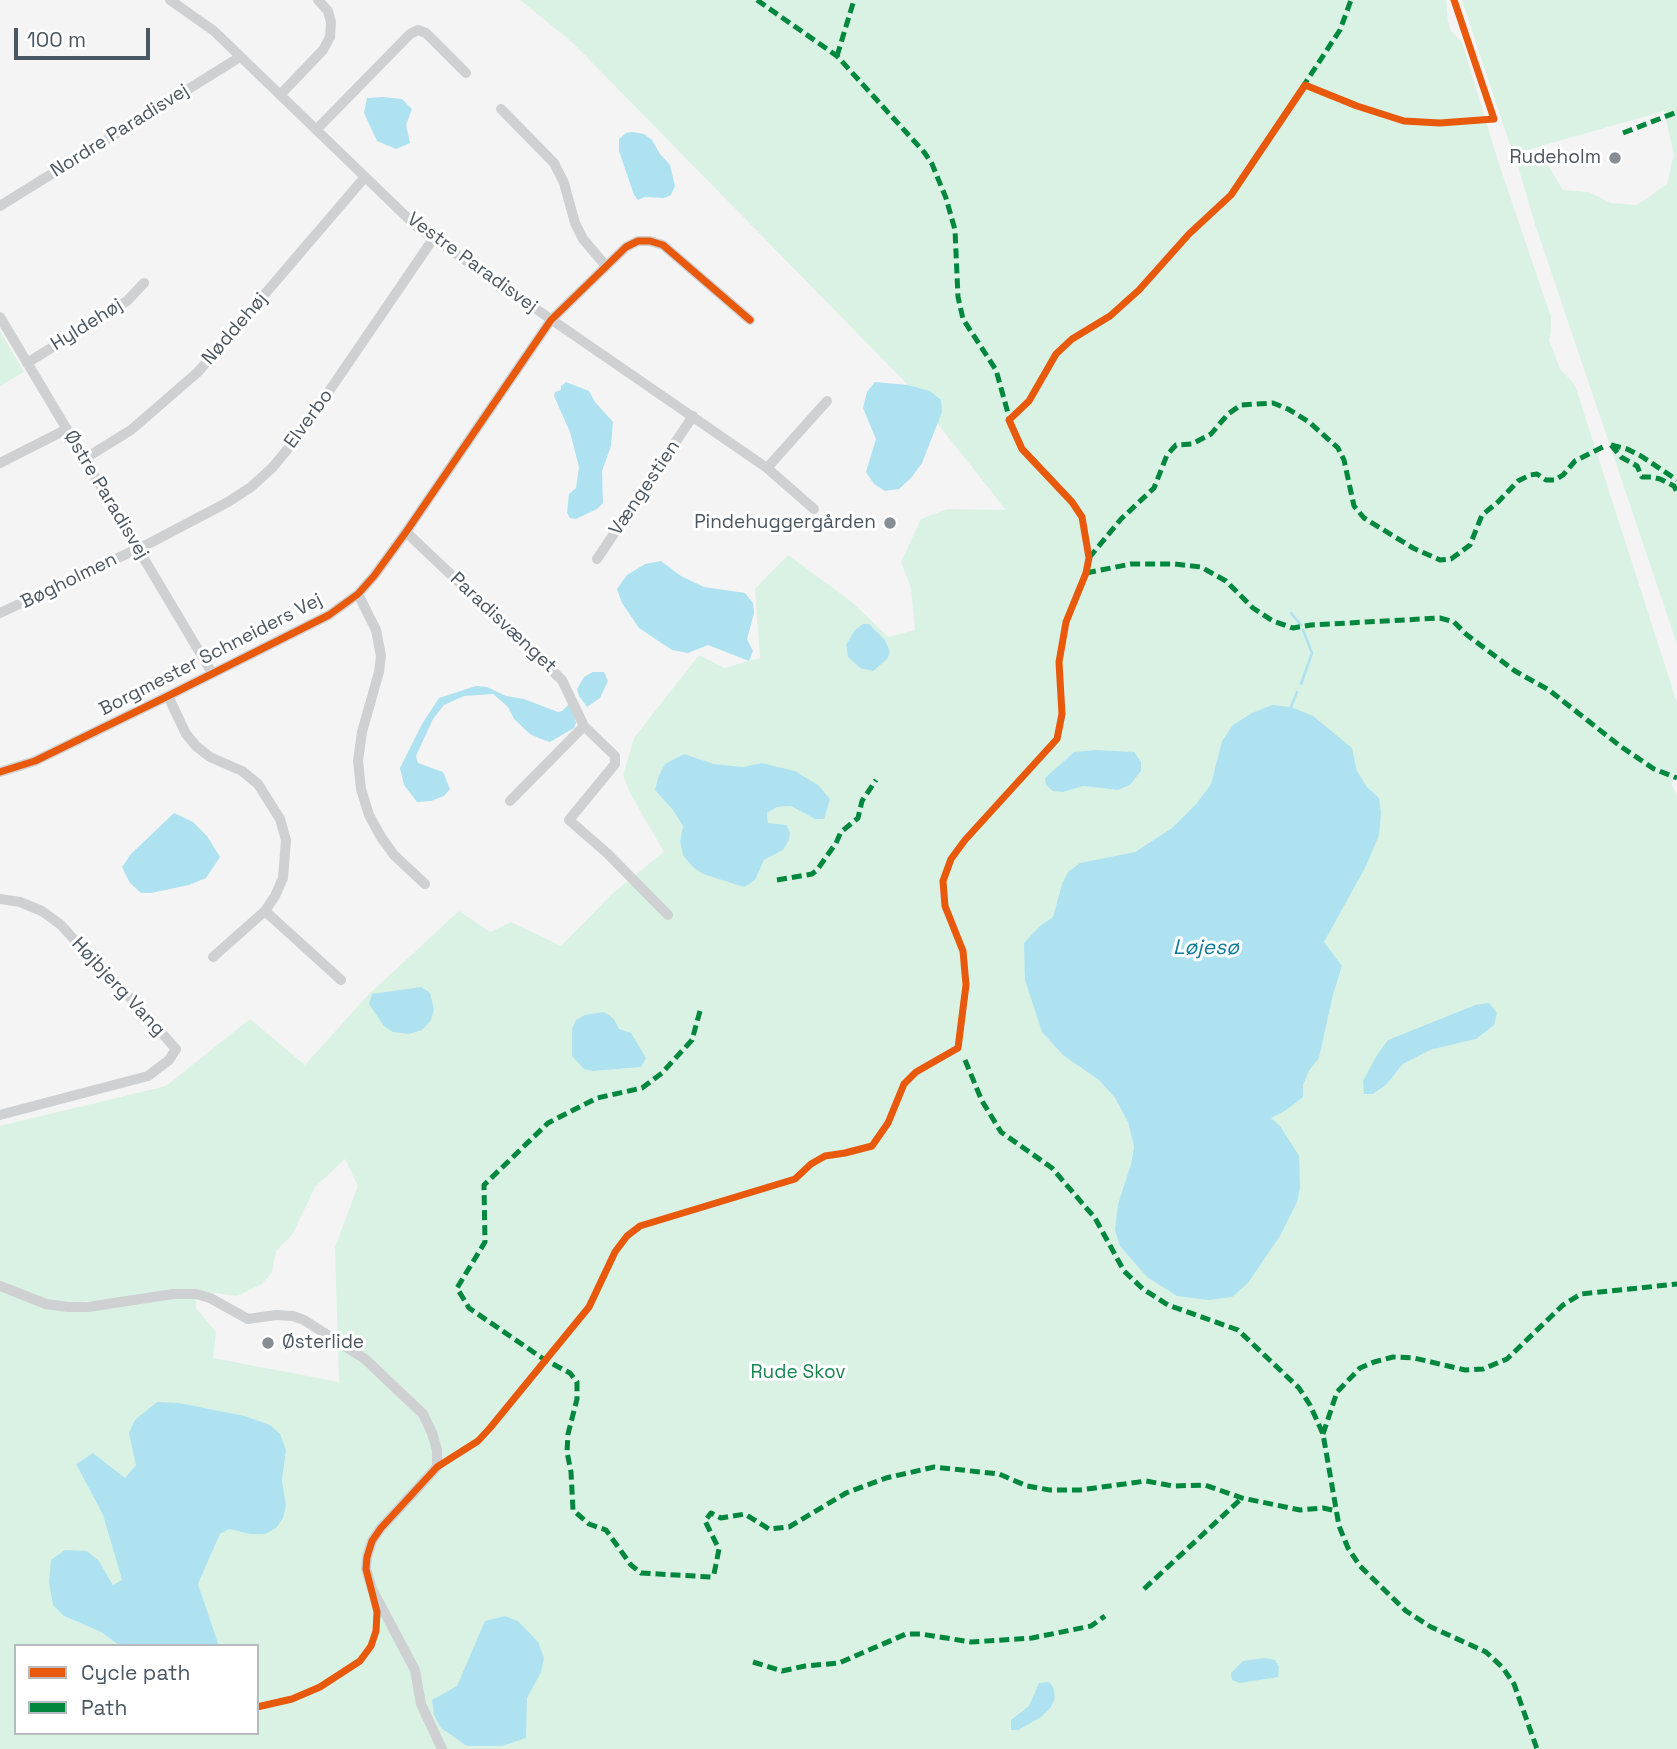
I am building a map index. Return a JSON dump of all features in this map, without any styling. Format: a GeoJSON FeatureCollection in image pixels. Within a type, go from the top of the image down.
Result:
{"type":"FeatureCollection","features":[{"type":"Feature","properties":{"kind":"street","name":"Vestre Paradisvej"},"geometry":{"type":"LineString","coordinates":[[170,0],[214,31],[433,239],[767,468],[814,509]]}},
{"type":"Feature","properties":{"kind":"street"},"geometry":{"type":"LineString","coordinates":[[280,95],[323,50],[330,37],[331,22],[328,11],[318,0]]}},
{"type":"Feature","properties":{"kind":"street"},"geometry":{"type":"LineString","coordinates":[[316,130],[410,34],[418,30],[426,33],[466,73]]}},
{"type":"Feature","properties":{"kind":"street","name":"Nordre Paradisvej"},"geometry":{"type":"LineString","coordinates":[[0,206],[240,57]]}},
{"type":"Feature","properties":{"kind":"street"},"geometry":{"type":"LineString","coordinates":[[501,109],[555,163],[579,231],[606,266]]}},
{"type":"Feature","properties":{"kind":"street","name":"Nøddehøj"},"geometry":{"type":"LineString","coordinates":[[84,459],[131,430],[198,372],[365,177]]}},
{"type":"Feature","properties":{"kind":"street","name":"Elverbo"},"geometry":{"type":"LineString","coordinates":[[137,547],[150,543],[228,502],[272,468],[297,439],[433,239]]}},
{"type":"Feature","properties":{"kind":"street","name":"Borgmester Schneiders Vej"},"geometry":{"type":"LineString","coordinates":[[0,772],[35,761],[168,696],[329,615],[358,594],[405,532],[551,320],[626,247],[638,241],[650,240],[663,245],[750,320]]}},
{"type":"Feature","properties":{"kind":"street","name":"Hyldehøj"},"geometry":{"type":"LineString","coordinates":[[27,363],[127,301],[145,283]]}},
{"type":"Feature","properties":{"kind":"street","name":"Østre Paradisvej"},"geometry":{"type":"LineString","coordinates":[[0,317],[212,673]]}},
{"type":"Feature","properties":{"kind":"street"},"geometry":{"type":"LineString","coordinates":[[767,468],[827,401]]}},
{"type":"Feature","properties":{"kind":"street","name":"Vængestien"},"geometry":{"type":"LineString","coordinates":[[597,559],[693,416]]}},
{"type":"Feature","properties":{"kind":"street"},"geometry":{"type":"LineString","coordinates":[[0,463],[67,429]]}},
{"type":"Feature","properties":{"kind":"street","name":"Paradisvænget"},"geometry":{"type":"LineString","coordinates":[[405,532],[562,680],[584,726],[615,757],[615,764],[569,820],[608,854],[668,915]]}},
{"type":"Feature","properties":{"kind":"street","name":"Bøgholmen"},"geometry":{"type":"LineString","coordinates":[[0,613],[137,547]]}},
{"type":"Feature","properties":{"kind":"street"},"geometry":{"type":"LineString","coordinates":[[358,594],[376,630],[381,656],[379,673],[362,732],[358,761],[361,789],[369,815],[381,837],[394,856],[425,884]]}},
{"type":"Feature","properties":{"kind":"street"},"geometry":{"type":"LineString","coordinates":[[168,696],[186,734],[196,746],[210,757],[242,771],[258,783],[281,819],[286,841],[286,860],[279,887],[265,911],[214,957]]}},
{"type":"Feature","properties":{"kind":"street"},"geometry":{"type":"LineString","coordinates":[[510,801],[584,726]]}},
{"type":"Feature","properties":{"kind":"street","name":"Højbjerg Vang"},"geometry":{"type":"LineString","coordinates":[[0,900],[20,902],[42,911],[61,925],[105,974],[116,981],[176,1049],[169,1060],[148,1076],[0,1115]]}},
{"type":"Feature","properties":{"kind":"street"},"geometry":{"type":"LineString","coordinates":[[265,911],[341,980]]}},
{"type":"Feature","properties":{"kind":"street"},"geometry":{"type":"LineString","coordinates":[[0,1286],[47,1304],[68,1307],[88,1307],[173,1294],[196,1294],[210,1297],[248,1319],[276,1315],[293,1316],[365,1359],[423,1414],[437,1450],[437,1468],[381,1528],[372,1541],[366,1569],[372,1589],[415,1670],[421,1704],[442,1749]]}},
{"type":"Feature","properties":{"kind":"green space","name":"Rude Skov"},"geometry":{"type":"Polygon","coordinates":[[[520,0],[1446,0],[1448,22],[1451,31],[1462,42],[1498,161],[1551,317],[1549,340],[1560,369],[1575,385],[1677,703],[1677,773],[1674,773],[1672,785],[1677,797],[1677,1749],[0,1749],[0,1291],[48,1307],[196,1297],[196,1308],[216,1332],[213,1358],[339,1382],[335,1247],[358,1186],[345,1159],[315,1187],[292,1235],[276,1251],[272,1272],[262,1284],[237,1296],[207,1292],[68,1303],[47,1300],[0,1282],[0,1126],[166,1086],[250,1019],[305,1065],[367,996],[459,911],[490,932],[511,922],[561,946],[613,893],[664,852],[630,793],[623,775],[634,738],[699,655],[724,668],[760,658],[755,589],[788,555],[852,602],[888,637],[915,630],[911,588],[901,562],[921,519],[947,509],[1006,510],[937,423],[942,412],[917,388],[908,385],[572,42],[520,0]],[[869,624],[846,645],[848,657],[860,668],[890,652],[885,640],[869,624]],[[1222,741],[1211,784],[1172,828],[1135,852],[1062,884],[1053,917],[1041,925],[1064,1056],[1099,1080],[1115,1098],[1128,1122],[1134,1147],[1118,1204],[1120,1246],[1128,1255],[1280,1236],[1297,1202],[1271,1118],[1302,1097],[1303,1085],[1309,1071],[1319,1058],[1342,966],[1324,942],[1379,798],[1367,787],[1357,771],[1351,748],[1222,741]],[[1094,750],[1074,752],[1060,764],[1083,786],[1118,790],[1130,785],[1141,771],[1094,750]],[[683,754],[656,790],[683,826],[680,841],[755,880],[764,860],[783,850],[768,823],[767,813],[777,807],[791,806],[815,819],[761,763],[743,767],[714,764],[683,754]],[[1475,1005],[1388,1040],[1364,1093],[1373,1094],[1386,1085],[1403,1064],[1430,1050],[1476,1039],[1475,1005]],[[619,1029],[593,1071],[641,1067],[619,1029]],[[179,1403],[125,1478],[93,1453],[76,1464],[103,1515],[122,1580],[114,1586],[99,1561],[64,1616],[101,1632],[117,1644],[14,1644],[14,1735],[259,1735],[259,1644],[218,1644],[198,1584],[220,1534],[229,1529],[250,1534],[286,1505],[282,1481],[286,1450],[270,1425],[245,1416],[179,1403]]]}},
{"type":"Feature","properties":{"kind":"green space"},"geometry":{"type":"Polygon","coordinates":[[[1462,0],[1677,0],[1677,644],[1535,224],[1517,163],[1545,160],[1563,190],[1589,192],[1611,203],[1637,205],[1667,184],[1674,155],[1664,111],[1513,154],[1462,0]]]}},
{"type":"Feature","properties":{"kind":"green space"},"geometry":{"type":"Polygon","coordinates":[[[0,331],[24,372],[0,386],[0,331]]]}},
{"type":"Feature","properties":{"kind":"water"},"geometry":{"type":"Polygon","coordinates":[[[367,98],[402,99],[412,109],[406,125],[410,143],[396,149],[377,141],[364,113],[367,98]]]}},
{"type":"Feature","properties":{"kind":"water"},"geometry":{"type":"Polygon","coordinates":[[[632,132],[644,134],[652,140],[670,165],[675,186],[671,195],[638,200],[634,195],[619,151],[619,139],[632,132]]]}},
{"type":"Feature","properties":{"kind":"water"},"geometry":{"type":"Polygon","coordinates":[[[566,382],[589,391],[613,422],[611,446],[602,471],[603,503],[597,509],[576,519],[570,518],[567,513],[569,494],[576,488],[579,467],[570,432],[554,396],[566,382]]]}},
{"type":"Feature","properties":{"kind":"water"},"geometry":{"type":"Polygon","coordinates":[[[875,382],[908,385],[930,391],[941,400],[942,412],[922,463],[899,489],[885,491],[874,484],[866,472],[876,439],[863,408],[867,392],[875,382]]]}},
{"type":"Feature","properties":{"kind":"water"},"geometry":{"type":"Polygon","coordinates":[[[661,561],[681,576],[704,587],[745,593],[753,603],[754,613],[747,639],[753,651],[749,661],[708,645],[688,653],[672,650],[639,628],[622,603],[617,589],[627,575],[645,564],[661,561]]]}},
{"type":"Feature","properties":{"kind":"water"},"geometry":{"type":"Polygon","coordinates":[[[863,624],[869,624],[885,640],[890,652],[887,659],[873,671],[860,668],[848,657],[846,645],[855,630],[863,624]]]}},
{"type":"Feature","properties":{"kind":"water"},"geometry":{"type":"Polygon","coordinates":[[[593,672],[604,672],[608,681],[600,698],[587,707],[577,689],[584,677],[593,672]]]}},
{"type":"Feature","properties":{"kind":"water"},"geometry":{"type":"Polygon","coordinates":[[[476,686],[487,687],[506,696],[524,699],[558,712],[569,704],[576,723],[574,728],[550,742],[530,734],[514,719],[508,707],[493,694],[464,696],[444,705],[433,719],[416,756],[418,763],[443,772],[450,789],[444,796],[417,802],[404,785],[400,768],[422,724],[439,698],[476,686]]]}},
{"type":"Feature","properties":{"kind":"water","name":"Løjesø"},"geometry":{"type":"Polygon","coordinates":[[[1272,705],[1291,707],[1313,716],[1352,748],[1357,771],[1367,787],[1379,798],[1379,835],[1366,866],[1324,942],[1342,966],[1319,1058],[1303,1085],[1303,1097],[1271,1118],[1280,1126],[1299,1156],[1300,1187],[1297,1202],[1280,1236],[1248,1283],[1232,1297],[1208,1300],[1177,1296],[1147,1277],[1120,1246],[1115,1230],[1118,1204],[1134,1147],[1128,1122],[1115,1098],[1099,1080],[1064,1056],[1042,1032],[1025,980],[1024,943],[1053,917],[1068,872],[1080,863],[1135,852],[1172,828],[1211,784],[1222,741],[1233,725],[1272,705]]]}},
{"type":"Feature","properties":{"kind":"water"},"geometry":{"type":"Polygon","coordinates":[[[1074,752],[1134,752],[1141,762],[1141,771],[1130,785],[1118,790],[1083,786],[1063,792],[1053,791],[1046,785],[1045,778],[1074,752]]]}},
{"type":"Feature","properties":{"kind":"water"},"geometry":{"type":"Polygon","coordinates":[[[684,754],[714,764],[743,767],[761,763],[795,771],[818,785],[830,799],[824,819],[815,819],[791,806],[777,807],[767,813],[768,823],[786,825],[790,832],[789,840],[783,850],[764,860],[755,880],[744,887],[703,874],[683,855],[680,841],[683,826],[655,790],[665,764],[684,754]]]}},
{"type":"Feature","properties":{"kind":"water"},"geometry":{"type":"Polygon","coordinates":[[[174,813],[193,822],[207,836],[220,857],[206,878],[189,885],[141,893],[130,883],[122,867],[131,854],[174,813]]]}},
{"type":"Feature","properties":{"kind":"water"},"geometry":{"type":"Polygon","coordinates":[[[421,987],[430,993],[434,1009],[431,1020],[422,1030],[409,1034],[393,1032],[384,1026],[369,1004],[372,994],[421,987]]]}},
{"type":"Feature","properties":{"kind":"water"},"geometry":{"type":"Polygon","coordinates":[[[1489,1003],[1497,1013],[1494,1025],[1476,1039],[1430,1050],[1403,1064],[1386,1085],[1373,1094],[1364,1094],[1363,1081],[1388,1040],[1475,1005],[1489,1003]]]}},
{"type":"Feature","properties":{"kind":"water"},"geometry":{"type":"Polygon","coordinates":[[[604,1012],[614,1019],[619,1029],[631,1033],[646,1058],[641,1067],[593,1071],[584,1069],[572,1056],[572,1029],[576,1020],[585,1015],[604,1012]]]}},
{"type":"Feature","properties":{"kind":"water"},"geometry":{"type":"Polygon","coordinates":[[[157,1402],[179,1403],[245,1416],[270,1425],[280,1434],[286,1450],[282,1481],[286,1505],[283,1518],[276,1528],[265,1534],[229,1529],[220,1534],[198,1584],[218,1644],[117,1644],[101,1632],[64,1616],[53,1605],[49,1582],[51,1560],[65,1550],[87,1551],[99,1561],[113,1585],[122,1580],[103,1515],[76,1464],[93,1453],[125,1478],[136,1465],[129,1433],[135,1420],[157,1402]]]}},
{"type":"Feature","properties":{"kind":"water"},"geometry":{"type":"Polygon","coordinates":[[[505,1616],[518,1621],[538,1642],[544,1658],[541,1672],[527,1698],[526,1738],[502,1746],[467,1746],[441,1728],[434,1715],[432,1700],[457,1686],[485,1621],[505,1616]]]}},
{"type":"Feature","properties":{"kind":"water"},"geometry":{"type":"Polygon","coordinates":[[[1265,1658],[1275,1660],[1279,1667],[1278,1677],[1240,1683],[1232,1680],[1231,1673],[1243,1661],[1265,1658]]]}},
{"type":"Feature","properties":{"kind":"water"},"geometry":{"type":"Polygon","coordinates":[[[1049,1682],[1055,1698],[1051,1707],[1041,1717],[1018,1730],[1011,1730],[1011,1720],[1029,1706],[1039,1683],[1049,1682]]]}},
{"type":"Feature","properties":{"kind":"waterway"},"geometry":{"type":"LineString","coordinates":[[1291,613],[1301,625]]}},
{"type":"Feature","properties":{"kind":"waterway"},"geometry":{"type":"LineString","coordinates":[[1301,684],[1312,653],[1303,630]]}},
{"type":"Feature","properties":{"kind":"waterway"},"geometry":{"type":"LineString","coordinates":[[1291,707],[1297,692]]}},
{"type":"Feature","properties":{"kind":"marked path"},"geometry":{"type":"LineString","coordinates":[[757,0],[837,56],[932,164],[955,230],[958,297],[963,319],[996,370],[1011,424]]}},
{"type":"Feature","properties":{"kind":"marked path"},"geometry":{"type":"LineString","coordinates":[[837,56],[854,0]]}},
{"type":"Feature","properties":{"kind":"marked path"},"geometry":{"type":"LineString","coordinates":[[1302,88],[1340,30],[1351,0]]}},
{"type":"Feature","properties":{"kind":"marked path"},"geometry":{"type":"LineString","coordinates":[[1623,133],[1677,112]]}},
{"type":"Feature","properties":{"kind":"marked path"},"geometry":{"type":"LineString","coordinates":[[1089,558],[1121,519],[1154,488],[1167,455],[1176,445],[1192,444],[1211,434],[1228,414],[1241,405],[1273,403],[1309,422],[1338,448],[1344,460],[1354,506],[1364,518],[1413,548],[1440,560],[1451,559],[1470,545],[1482,515],[1518,481],[1537,474],[1546,480],[1555,480],[1575,461],[1603,447]]}},
{"type":"Feature","properties":{"kind":"marked path"},"geometry":{"type":"LineString","coordinates":[[1611,445],[1621,457],[1637,466],[1642,477],[1660,479],[1674,486],[1677,492]]}},
{"type":"Feature","properties":{"kind":"marked path"},"geometry":{"type":"LineString","coordinates":[[1611,445],[1641,456],[1677,480]]}},
{"type":"Feature","properties":{"kind":"marked path"},"geometry":{"type":"LineString","coordinates":[[1086,573],[1131,564],[1201,567],[1226,581],[1253,608],[1273,621],[1293,628],[1440,618],[1454,622],[1515,671],[1549,690],[1620,746],[1654,769],[1677,778]]}},
{"type":"Feature","properties":{"kind":"marked path"},"geometry":{"type":"LineString","coordinates":[[777,880],[812,874],[817,870],[841,832],[858,818],[862,801],[876,780]]}},
{"type":"Feature","properties":{"kind":"marked path"},"geometry":{"type":"LineString","coordinates":[[700,1011],[692,1040],[662,1073],[642,1088],[597,1098],[548,1123],[484,1185],[485,1242],[457,1288],[469,1308],[545,1360],[570,1373],[577,1382],[577,1399],[568,1434],[567,1452],[573,1510],[589,1524],[606,1530],[631,1565],[641,1573],[711,1577],[719,1549],[705,1521],[711,1513],[721,1518],[745,1514],[769,1529],[789,1527],[846,1493],[886,1478],[934,1467],[999,1474],[1027,1486],[1050,1490],[1080,1490],[1146,1481],[1173,1486],[1205,1485],[1242,1498],[1300,1510],[1323,1508],[1337,1511]]}},
{"type":"Feature","properties":{"kind":"marked path"},"geometry":{"type":"LineString","coordinates":[[965,1060],[982,1101],[1001,1132],[1052,1168],[1095,1218],[1124,1271],[1143,1289],[1168,1305],[1238,1330],[1299,1388],[1323,1434],[1339,1526],[1348,1548],[1360,1566],[1406,1611],[1431,1627],[1486,1652],[1503,1668],[1514,1684],[1537,1749]]}},
{"type":"Feature","properties":{"kind":"marked path"},"geometry":{"type":"LineString","coordinates":[[1323,1434],[1337,1392],[1360,1368],[1374,1362],[1393,1357],[1414,1358],[1465,1370],[1483,1369],[1507,1359],[1563,1305],[1581,1294],[1677,1284]]}},
{"type":"Feature","properties":{"kind":"marked path"},"geometry":{"type":"LineString","coordinates":[[1144,1589],[1242,1498]]}},
{"type":"Feature","properties":{"kind":"marked path"},"geometry":{"type":"LineString","coordinates":[[753,1662],[782,1671],[839,1663],[906,1634],[971,1642],[1032,1638],[1091,1626],[1105,1616]]}},
{"type":"Feature","properties":{"kind":"cycle path"},"geometry":{"type":"LineString","coordinates":[[259,1707],[292,1699],[320,1687],[360,1661],[371,1646],[376,1631],[377,1612],[366,1569],[372,1541],[437,1467],[478,1441],[490,1428],[589,1307],[615,1252],[627,1236],[640,1226],[795,1179],[811,1164],[825,1156],[872,1146],[888,1123],[904,1084],[916,1072],[958,1048],[966,985],[963,951],[945,906],[943,881],[951,859],[965,840],[1057,739],[1062,714],[1059,662],[1066,622],[1086,573],[1089,558],[1082,517],[1072,502],[1022,449],[1009,420],[1029,401],[1056,354],[1072,339],[1110,316],[1139,290],[1189,234],[1231,195],[1305,85],[1404,121],[1440,123],[1494,119],[1454,0]]}},
{"type":"Feature","properties":{"kind":"cycle path"},"geometry":{"type":"LineString","coordinates":[[0,772],[35,761],[168,696],[329,615],[358,594],[406,532],[551,320],[626,247],[638,241],[663,245],[750,320]]}},
{"type":"Feature","properties":{"kind":"place","name":"Rudeholm"},"geometry":{"type":"Point","coordinates":[1615,158]}},
{"type":"Feature","properties":{"kind":"place","name":"Pindehuggergården"},"geometry":{"type":"Point","coordinates":[890,523]}},
{"type":"Feature","properties":{"kind":"place","name":"Østerlide"},"geometry":{"type":"Point","coordinates":[268,1343]}}]}
